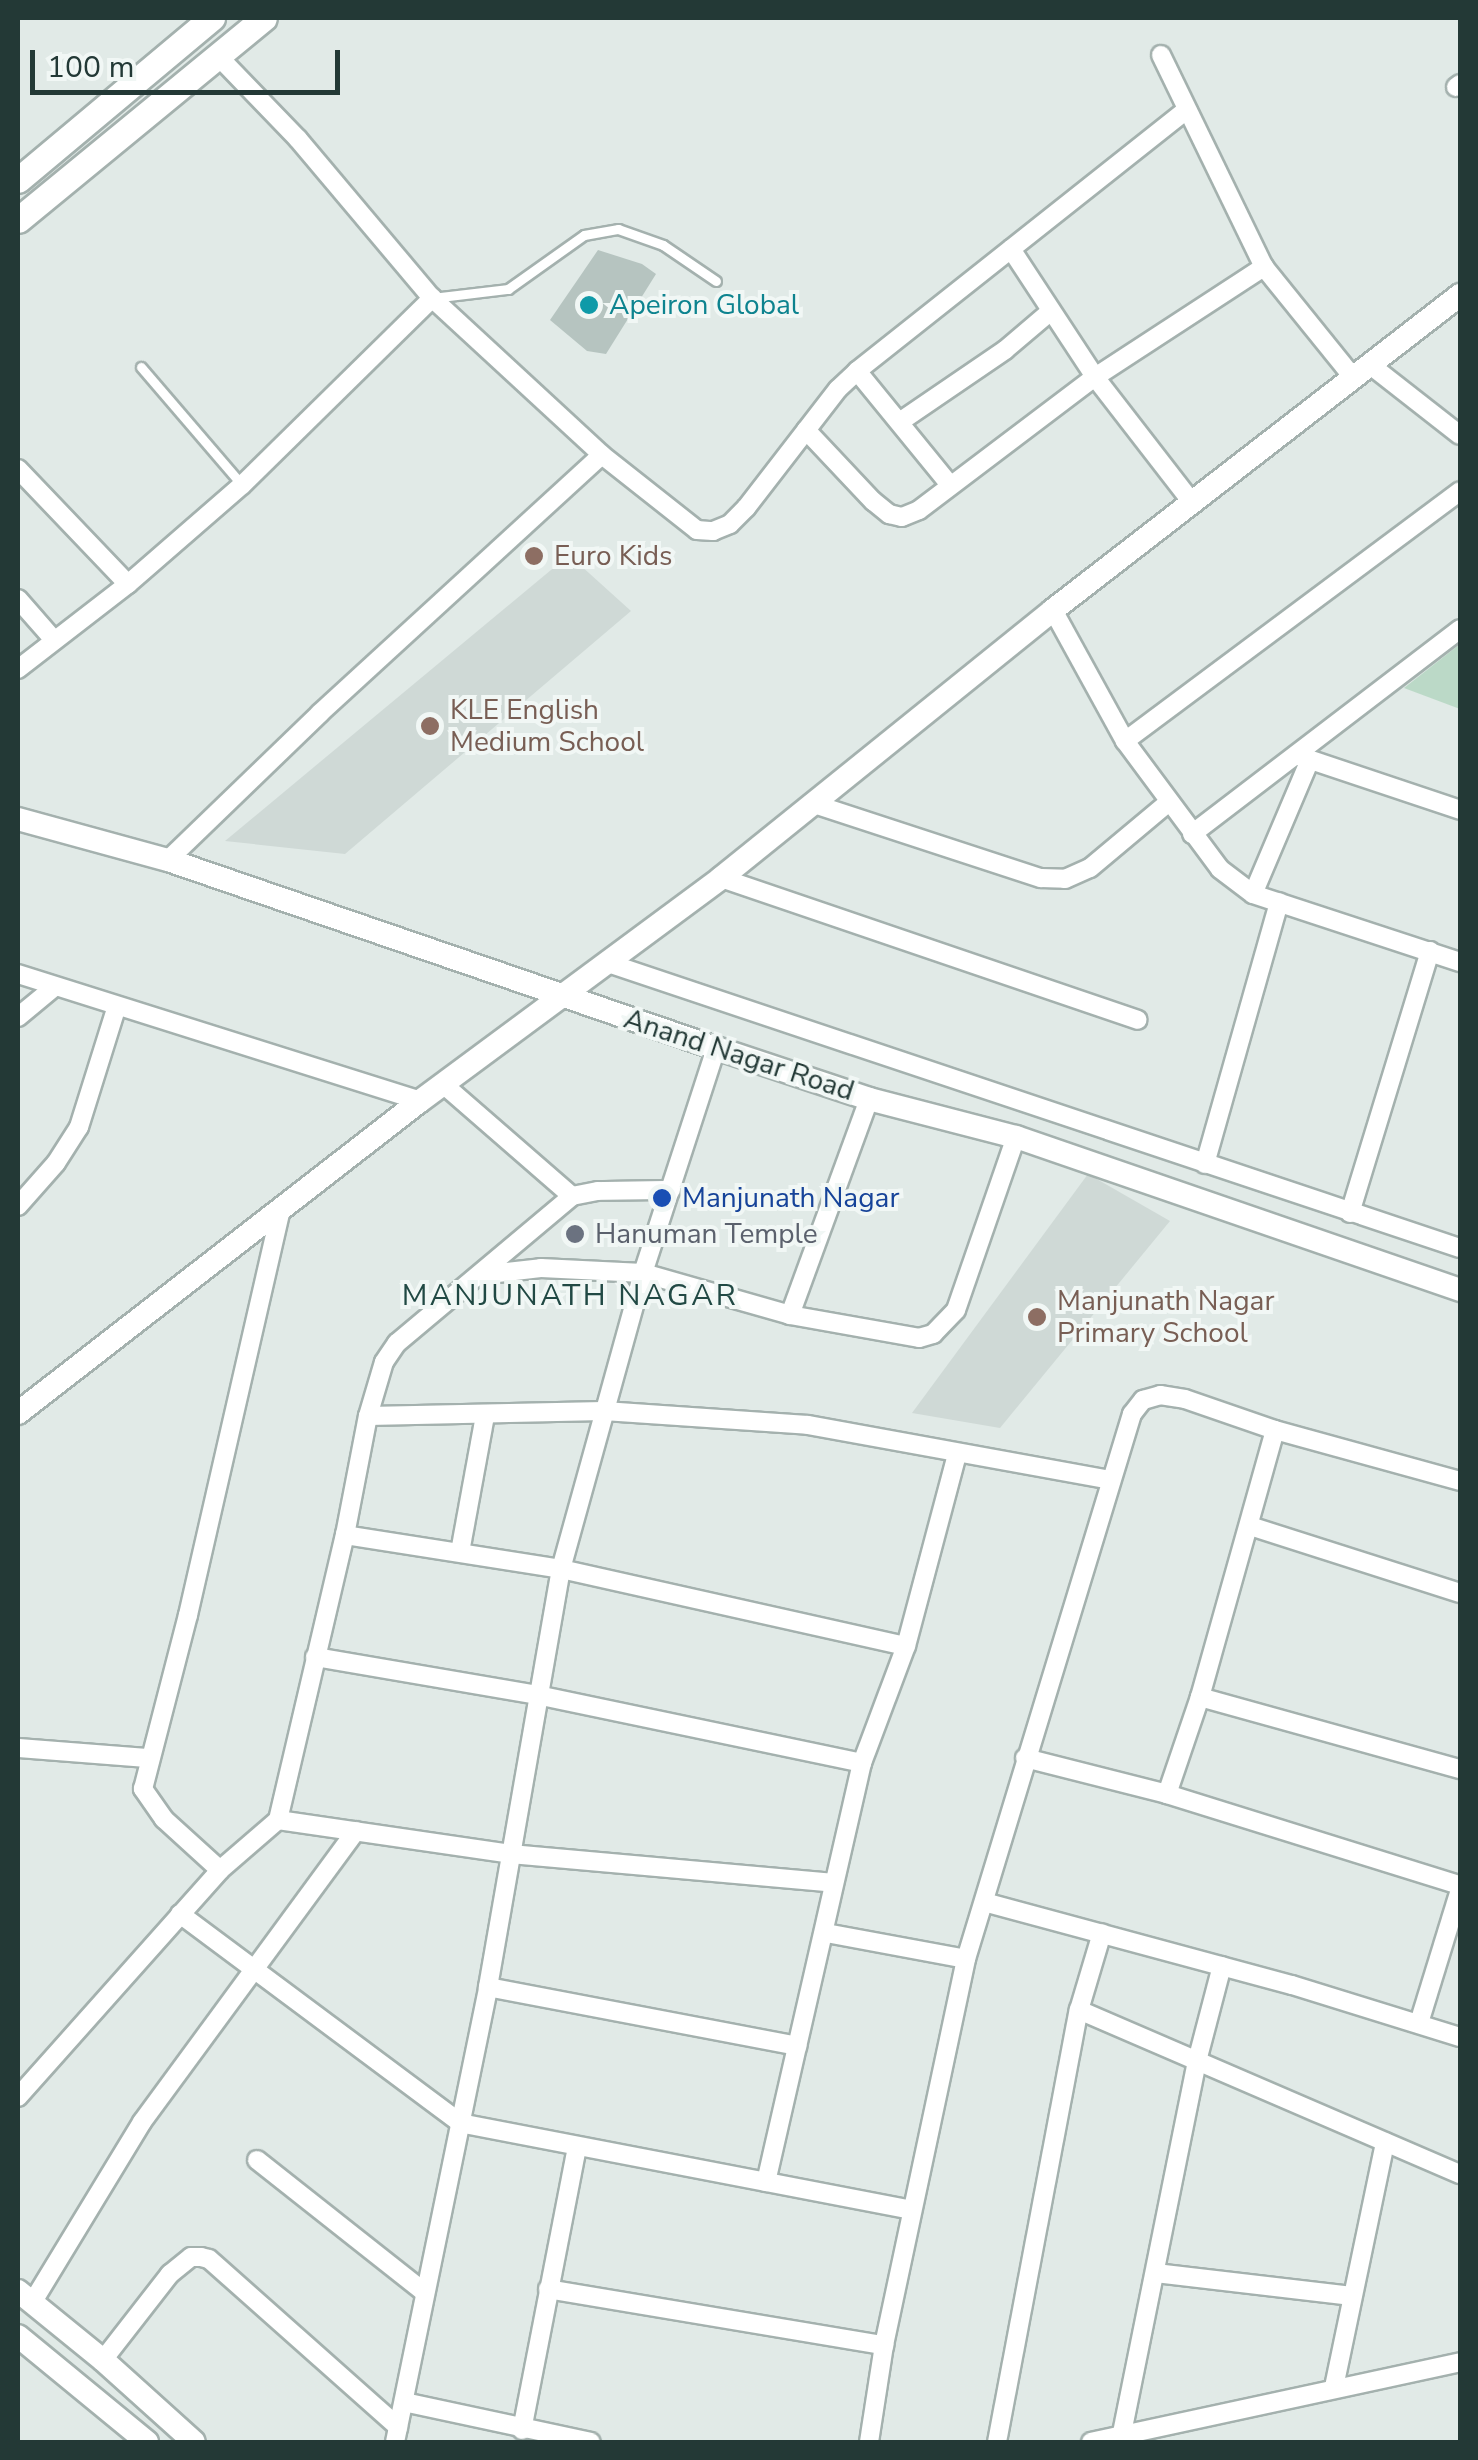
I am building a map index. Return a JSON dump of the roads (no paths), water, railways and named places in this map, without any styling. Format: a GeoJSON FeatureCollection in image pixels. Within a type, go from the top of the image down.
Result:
{"type":"FeatureCollection","features":[{"type":"Feature","properties":{"kind":"main road"},"geometry":{"type":"LineString","coordinates":[[18,220],[264,18]]}},
{"type":"Feature","properties":{"kind":"main road"},"geometry":{"type":"LineString","coordinates":[[18,180],[200,21]]}},
{"type":"Feature","properties":{"kind":"street"},"geometry":{"type":"LineString","coordinates":[[218,55],[298,139],[432,298],[602,455],[697,530],[713,531],[730,524],[746,508],[857,371],[1186,110]]}},
{"type":"Feature","properties":{"kind":"street"},"geometry":{"type":"LineString","coordinates":[[1160,55],[1264,268],[1360,370],[1460,435]]}},
{"type":"Feature","properties":{"kind":"street"},"geometry":{"type":"LineString","coordinates":[[1012,249],[1095,377],[1192,501]]}},
{"type":"Feature","properties":{"kind":"street"},"geometry":{"type":"LineString","coordinates":[[806,430],[889,514],[902,517],[919,510],[1095,377],[1264,268]]}},
{"type":"Feature","properties":{"kind":"street"},"geometry":{"type":"LineString","coordinates":[[18,1413],[420,1101],[721,878],[1053,610],[1460,295]]}},
{"type":"Feature","properties":{"kind":"street"},"geometry":{"type":"LineString","coordinates":[[18,669],[128,584],[242,486],[432,298]]}},
{"type":"Feature","properties":{"kind":"street"},"geometry":{"type":"LineString","coordinates":[[902,420],[1006,350],[1051,311]]}},
{"type":"Feature","properties":{"kind":"street"},"geometry":{"type":"LineString","coordinates":[[857,371],[902,420],[950,485]]}},
{"type":"Feature","properties":{"kind":"street"},"geometry":{"type":"LineString","coordinates":[[168,860],[320,712],[602,455]]}},
{"type":"Feature","properties":{"kind":"street"},"geometry":{"type":"LineString","coordinates":[[18,469],[128,584]]}},
{"type":"Feature","properties":{"kind":"street"},"geometry":{"type":"LineString","coordinates":[[1125,741],[1460,491]]}},
{"type":"Feature","properties":{"kind":"street"},"geometry":{"type":"LineString","coordinates":[[18,599],[54,640]]}},
{"type":"Feature","properties":{"kind":"street"},"geometry":{"type":"LineString","coordinates":[[1053,610],[1125,741],[1220,869],[1252,894],[1460,962]]}},
{"type":"Feature","properties":{"kind":"street"},"geometry":{"type":"LineString","coordinates":[[1192,834],[1304,758],[1460,629]]}},
{"type":"Feature","properties":{"kind":"street"},"geometry":{"type":"LineString","coordinates":[[1304,758],[1460,810]]}},
{"type":"Feature","properties":{"kind":"street"},"geometry":{"type":"LineString","coordinates":[[1252,894],[1304,758]]}},
{"type":"Feature","properties":{"kind":"street"},"geometry":{"type":"LineString","coordinates":[[811,804],[1041,878],[1065,879],[1090,868],[1168,802]]}},
{"type":"Feature","properties":{"kind":"street","name":"Anand Nagar Road"},"geometry":{"type":"LineString","coordinates":[[18,819],[168,860],[716,1048],[869,1098],[1016,1137],[1460,1290]]}},
{"type":"Feature","properties":{"kind":"street"},"geometry":{"type":"LineString","coordinates":[[721,878],[1136,1020]]}},
{"type":"Feature","properties":{"kind":"street"},"geometry":{"type":"LineString","coordinates":[[1206,1164],[1279,902]]}},
{"type":"Feature","properties":{"kind":"street"},"geometry":{"type":"LineString","coordinates":[[1350,1213],[1430,951]]}},
{"type":"Feature","properties":{"kind":"street"},"geometry":{"type":"LineString","coordinates":[[608,962],[1460,1248]]}},
{"type":"Feature","properties":{"kind":"street"},"geometry":{"type":"LineString","coordinates":[[18,974],[420,1101]]}},
{"type":"Feature","properties":{"kind":"street"},"geometry":{"type":"LineString","coordinates":[[18,1017],[53,988]]}},
{"type":"Feature","properties":{"kind":"street"},"geometry":{"type":"LineString","coordinates":[[18,1206],[56,1163],[79,1128],[116,1008]]}},
{"type":"Feature","properties":{"kind":"street"},"geometry":{"type":"LineString","coordinates":[[397,2435],[423,2291],[488,1987],[561,1569],[643,1273],[716,1048]]}},
{"type":"Feature","properties":{"kind":"street"},"geometry":{"type":"LineString","coordinates":[[443,1084],[572,1196]]}},
{"type":"Feature","properties":{"kind":"street"},"geometry":{"type":"LineString","coordinates":[[790,1315],[869,1098]]}},
{"type":"Feature","properties":{"kind":"street"},"geometry":{"type":"LineString","coordinates":[[479,1276],[540,1268],[643,1273],[790,1315],[919,1338],[934,1334],[956,1310],[1016,1137]]}},
{"type":"Feature","properties":{"kind":"street"},"geometry":{"type":"LineString","coordinates":[[18,2096],[220,1870],[278,1820],[345,1535],[368,1416],[384,1362],[397,1343],[572,1196],[671,1190]]}},
{"type":"Feature","properties":{"kind":"street"},"geometry":{"type":"LineString","coordinates":[[220,1870],[147,1800],[143,1789],[188,1616],[280,1212]]}},
{"type":"Feature","properties":{"kind":"street"},"geometry":{"type":"LineString","coordinates":[[869,2442],[884,2345],[966,1960],[1132,1414],[1143,1400],[1160,1395],[1460,1481]]}},
{"type":"Feature","properties":{"kind":"street"},"geometry":{"type":"LineString","coordinates":[[368,1416],[604,1411],[808,1425],[1110,1480]]}},
{"type":"Feature","properties":{"kind":"street"},"geometry":{"type":"LineString","coordinates":[[460,1552],[485,1416]]}},
{"type":"Feature","properties":{"kind":"street"},"geometry":{"type":"LineString","coordinates":[[1167,1794],[1200,1697],[1275,1430]]}},
{"type":"Feature","properties":{"kind":"street"},"geometry":{"type":"LineString","coordinates":[[766,2182],[862,1762],[906,1646],[957,1454]]}},
{"type":"Feature","properties":{"kind":"street"},"geometry":{"type":"LineString","coordinates":[[1250,1526],[1460,1594]]}},
{"type":"Feature","properties":{"kind":"street"},"geometry":{"type":"LineString","coordinates":[[345,1535],[561,1569],[906,1646]]}},
{"type":"Feature","properties":{"kind":"street"},"geometry":{"type":"LineString","coordinates":[[314,1658],[537,1695],[862,1762]]}},
{"type":"Feature","properties":{"kind":"street"},"geometry":{"type":"LineString","coordinates":[[1200,1697],[1460,1770]]}},
{"type":"Feature","properties":{"kind":"street"},"geometry":{"type":"LineString","coordinates":[[18,1748],[148,1758]]}},
{"type":"Feature","properties":{"kind":"street"},"geometry":{"type":"LineString","coordinates":[[1025,1758],[1167,1794],[1460,1888],[1419,2023]]}},
{"type":"Feature","properties":{"kind":"street"},"geometry":{"type":"LineString","coordinates":[[278,1820],[511,1854],[834,1883]]}},
{"type":"Feature","properties":{"kind":"street"},"geometry":{"type":"LineString","coordinates":[[194,2442],[25,2297],[142,2122],[356,1831]]}},
{"type":"Feature","properties":{"kind":"street"},"geometry":{"type":"LineString","coordinates":[[984,1902],[1222,1966],[1460,2037]]}},
{"type":"Feature","properties":{"kind":"street"},"geometry":{"type":"LineString","coordinates":[[180,1914],[460,2124],[912,2210]]}},
{"type":"Feature","properties":{"kind":"street"},"geometry":{"type":"LineString","coordinates":[[826,1932],[966,1960]]}},
{"type":"Feature","properties":{"kind":"street"},"geometry":{"type":"LineString","coordinates":[[997,2442],[1078,2010],[1102,1933]]}},
{"type":"Feature","properties":{"kind":"street"},"geometry":{"type":"LineString","coordinates":[[1122,2433],[1197,2060],[1222,1966]]}},
{"type":"Feature","properties":{"kind":"street"},"geometry":{"type":"LineString","coordinates":[[488,1987],[796,2046]]}},
{"type":"Feature","properties":{"kind":"street"},"geometry":{"type":"LineString","coordinates":[[1078,2010],[1460,2174]]}},
{"type":"Feature","properties":{"kind":"street"},"geometry":{"type":"LineString","coordinates":[[1334,2387],[1385,2142]]}},
{"type":"Feature","properties":{"kind":"street"},"geometry":{"type":"LineString","coordinates":[[522,2430],[577,2146]]}},
{"type":"Feature","properties":{"kind":"street"},"geometry":{"type":"LineString","coordinates":[[257,2160],[423,2291]]}},
{"type":"Feature","properties":{"kind":"street"},"geometry":{"type":"LineString","coordinates":[[103,2360],[170,2274],[191,2258],[209,2259],[397,2435]]}},
{"type":"Feature","properties":{"kind":"street"},"geometry":{"type":"LineString","coordinates":[[1156,2274],[1352,2296]]}},
{"type":"Feature","properties":{"kind":"street"},"geometry":{"type":"LineString","coordinates":[[548,2289],[884,2345]]}},
{"type":"Feature","properties":{"kind":"street"},"geometry":{"type":"LineString","coordinates":[[18,2336],[147,2442]]}},
{"type":"Feature","properties":{"kind":"street"},"geometry":{"type":"LineString","coordinates":[[1091,2442],[1460,2362]]}},
{"type":"Feature","properties":{"kind":"street"},"geometry":{"type":"LineString","coordinates":[[404,2402],[591,2442]]}},
{"type":"Feature","properties":{"kind":"lane"},"geometry":{"type":"LineString","coordinates":[[432,298],[508,289],[584,235],[618,229],[662,245],[716,281]]}},
{"type":"Feature","properties":{"kind":"lane"},"geometry":{"type":"LineString","coordinates":[[141,368],[242,486]]}},
{"type":"Feature","properties":{"kind":"place","name":"Apeiron Global"},"geometry":{"type":"Point","coordinates":[589,305]}},
{"type":"Feature","properties":{"kind":"place","name":"Euro Kids"},"geometry":{"type":"Point","coordinates":[534,556]}},
{"type":"Feature","properties":{"kind":"place","name":"KLE English Medium School"},"geometry":{"type":"Point","coordinates":[430,726]}},
{"type":"Feature","properties":{"kind":"place","name":"Manjunath Nagar"},"geometry":{"type":"Point","coordinates":[662,1198]}},
{"type":"Feature","properties":{"kind":"place","name":"Hanuman Temple"},"geometry":{"type":"Point","coordinates":[575,1234]}},
{"type":"Feature","properties":{"kind":"place","name":"Manjunath Nagar Primary School"},"geometry":{"type":"Point","coordinates":[1037,1317]}},
{"type":"Feature","properties":{"kind":"district","name":"MANJUNATH NAGAR"},"geometry":{"type":"Point","coordinates":[570,1296]}}]}
